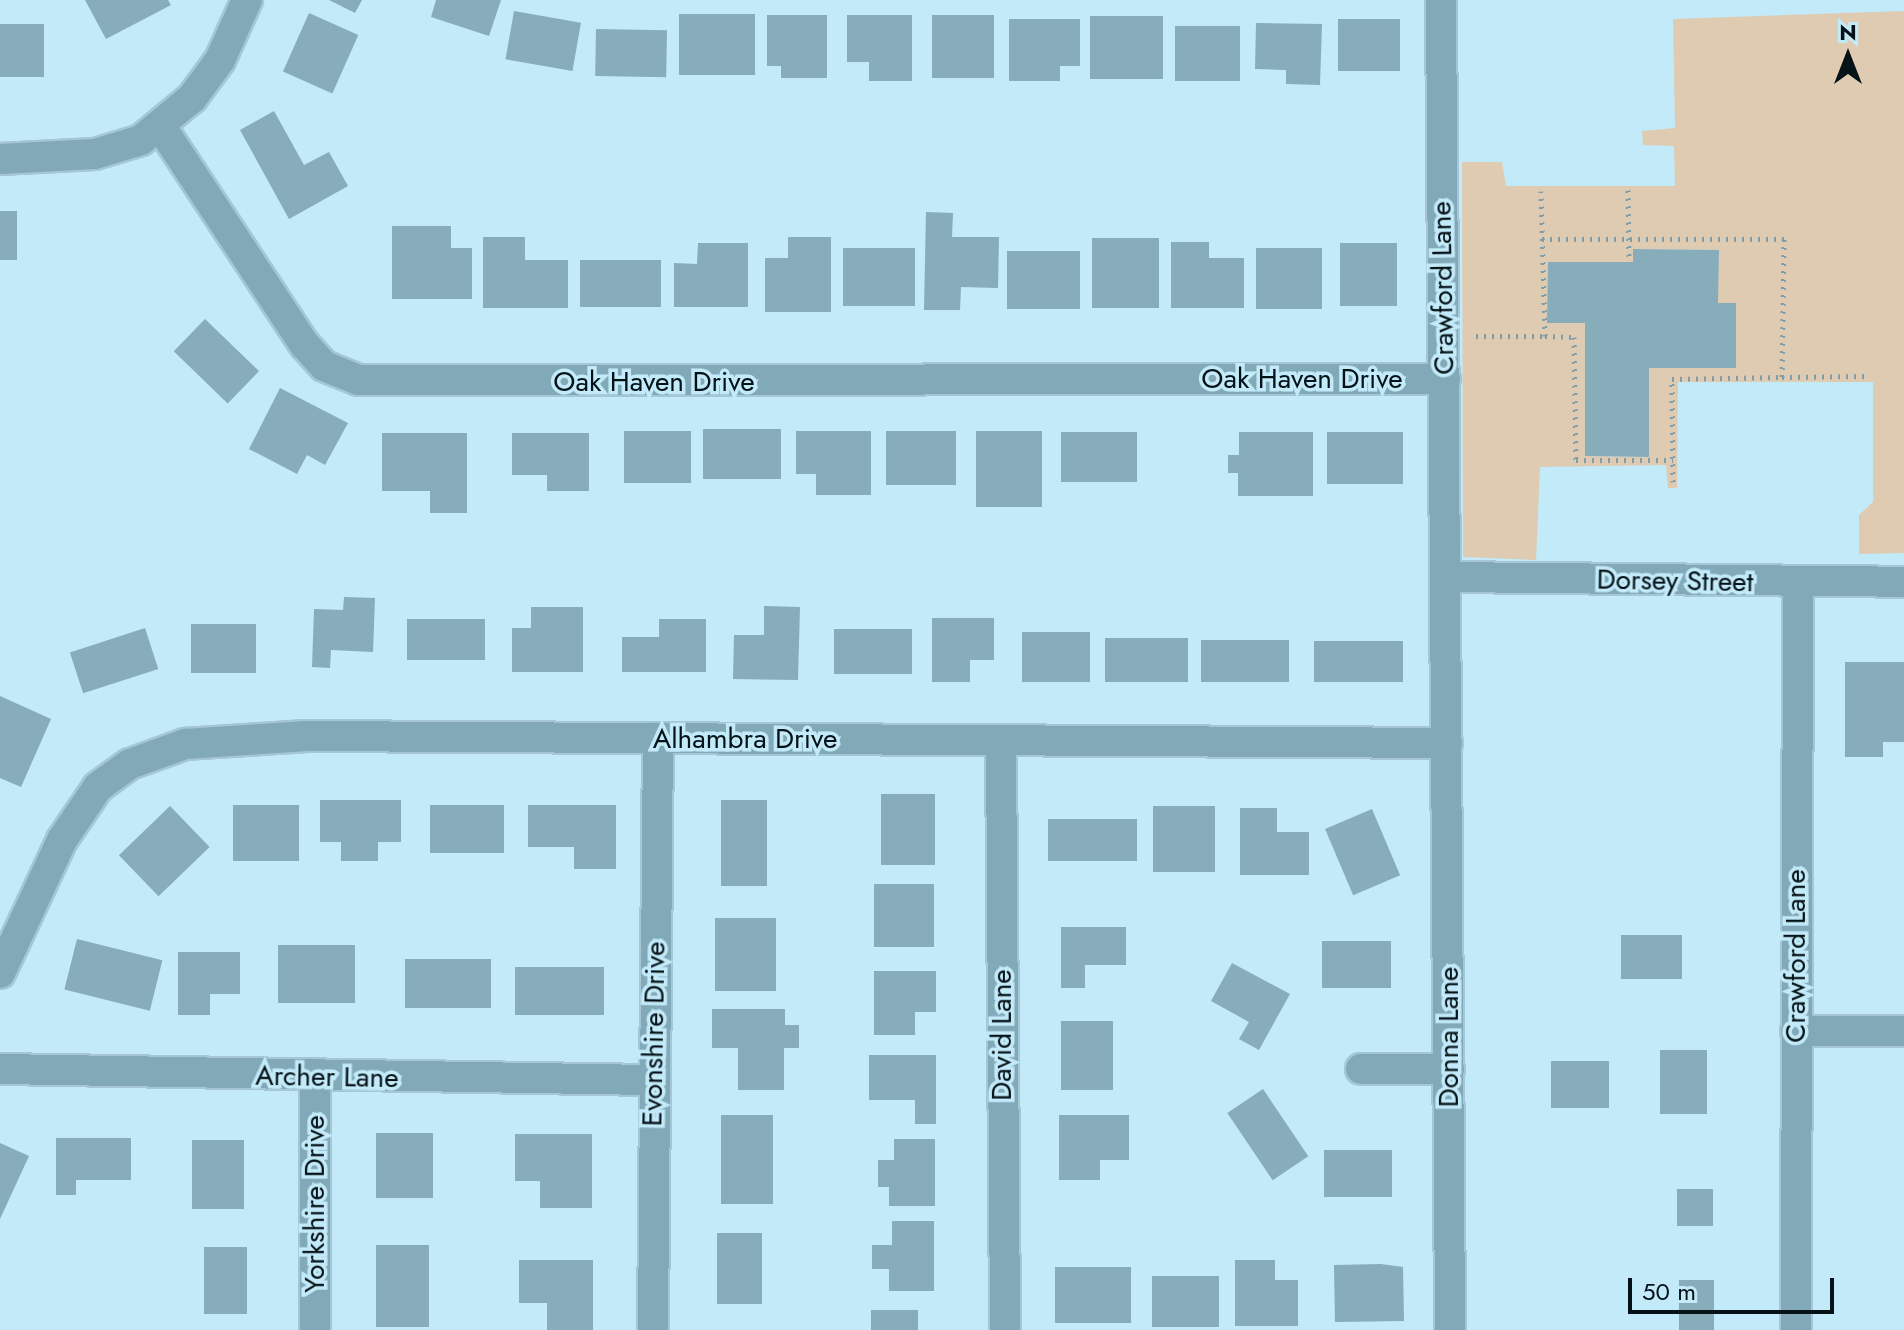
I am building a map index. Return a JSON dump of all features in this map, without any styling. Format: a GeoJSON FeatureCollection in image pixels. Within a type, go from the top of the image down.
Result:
{"type":"FeatureCollection","features":[{"type":"Feature","properties":{"kind":"street"},"geometry":{"type":"LineString","coordinates":[[0,159],[95,154],[161,127],[220,60],[247,0]]}},
{"type":"Feature","properties":{"kind":"street","name":"Crawford Lane"},"geometry":{"type":"LineString","coordinates":[[1441,0],[1446,577]]}},
{"type":"Feature","properties":{"kind":"street","name":"Oak Haven Drive"},"geometry":{"type":"LineString","coordinates":[[161,127],[305,345],[324,366],[358,380],[1445,379]]}},
{"type":"Feature","properties":{"kind":"street"},"geometry":{"type":"LineString","coordinates":[[1446,577],[1447,743]]}},
{"type":"Feature","properties":{"kind":"street","name":"Dorsey Street"},"geometry":{"type":"LineString","coordinates":[[1446,577],[1904,582]]}},
{"type":"Feature","properties":{"kind":"street","name":"Crawford Lane"},"geometry":{"type":"LineString","coordinates":[[1796,1330],[1798,583]]}},
{"type":"Feature","properties":{"kind":"street","name":"Alhambra Drive"},"geometry":{"type":"LineString","coordinates":[[0,973],[62,840],[98,787],[157,752],[307,736],[1447,743]]}},
{"type":"Feature","properties":{"kind":"street","name":"Evonshire Drive"},"geometry":{"type":"LineString","coordinates":[[653,1330],[658,738]]}},
{"type":"Feature","properties":{"kind":"street","name":"David Lane"},"geometry":{"type":"LineString","coordinates":[[1001,740],[1005,1330]]}},
{"type":"Feature","properties":{"kind":"street","name":"Donna Lane"},"geometry":{"type":"LineString","coordinates":[[1447,743],[1450,1330]]}},
{"type":"Feature","properties":{"kind":"street"},"geometry":{"type":"LineString","coordinates":[[1796,1031],[1904,1031]]}},
{"type":"Feature","properties":{"kind":"street","name":"Archer Lane"},"geometry":{"type":"LineString","coordinates":[[0,1069],[315,1077],[653,1080]]}},
{"type":"Feature","properties":{"kind":"street"},"geometry":{"type":"LineString","coordinates":[[1361,1069],[1449,1069]]}},
{"type":"Feature","properties":{"kind":"street","name":"Yorkshire Drive"},"geometry":{"type":"LineString","coordinates":[[315,1077],[315,1330]]}},
{"type":"Feature","properties":{"kind":"path"},"geometry":{"type":"LineString","coordinates":[[1628,190],[1629,262]]}},
{"type":"Feature","properties":{"kind":"path"},"geometry":{"type":"LineString","coordinates":[[1541,191],[1545,336]]}},
{"type":"Feature","properties":{"kind":"path"},"geometry":{"type":"LineString","coordinates":[[1542,239],[1784,239],[1782,377]]}},
{"type":"Feature","properties":{"kind":"path"},"geometry":{"type":"LineString","coordinates":[[1476,336],[1574,337],[1576,460],[1673,460]]}},
{"type":"Feature","properties":{"kind":"path"},"geometry":{"type":"LineString","coordinates":[[1673,482],[1672,379],[1869,376]]}},
{"type":"Feature","properties":{"kind":"shaded area"},"geometry":{"type":"Polygon","coordinates":[[[1904,11],[1904,553],[1859,554],[1859,515],[1873,502],[1873,382],[1678,382],[1677,488],[1668,488],[1666,465],[1540,467],[1536,560],[1463,557],[1462,162],[1502,162],[1506,186],[1675,186],[1674,146],[1643,145],[1642,131],[1675,128],[1673,19],[1904,11]],[[1634,249],[1633,262],[1548,262],[1548,323],[1585,323],[1585,456],[1649,457],[1649,368],[1736,367],[1736,303],[1718,303],[1718,250],[1634,249]]]}},
{"type":"Feature","properties":{"kind":"building"},"geometry":{"type":"Polygon","coordinates":[[[85,0],[168,0],[171,5],[106,39],[85,0]]]}},
{"type":"Feature","properties":{"kind":"building"},"geometry":{"type":"Polygon","coordinates":[[[329,0],[362,0],[355,13],[329,0]]]}},
{"type":"Feature","properties":{"kind":"building"},"geometry":{"type":"Polygon","coordinates":[[[436,0],[501,0],[489,36],[431,17],[436,0]]]}},
{"type":"Feature","properties":{"kind":"building"},"geometry":{"type":"Polygon","coordinates":[[[514,11],[581,23],[572,71],[505,59],[514,11]]]}},
{"type":"Feature","properties":{"kind":"building"},"geometry":{"type":"Polygon","coordinates":[[[309,13],[358,35],[332,93],[283,71],[309,13]]]}},
{"type":"Feature","properties":{"kind":"building"},"geometry":{"type":"Polygon","coordinates":[[[679,14],[755,14],[755,75],[679,75],[679,14]]]}},
{"type":"Feature","properties":{"kind":"building"},"geometry":{"type":"Polygon","coordinates":[[[767,15],[827,15],[827,78],[781,78],[781,66],[767,66],[767,15]]]}},
{"type":"Feature","properties":{"kind":"building"},"geometry":{"type":"Polygon","coordinates":[[[847,15],[912,15],[912,81],[869,81],[869,62],[847,62],[847,15]]]}},
{"type":"Feature","properties":{"kind":"building"},"geometry":{"type":"Polygon","coordinates":[[[932,15],[994,15],[994,78],[932,78],[932,15]]]}},
{"type":"Feature","properties":{"kind":"building"},"geometry":{"type":"Polygon","coordinates":[[[1090,16],[1163,16],[1163,79],[1090,79],[1090,16]]]}},
{"type":"Feature","properties":{"kind":"building"},"geometry":{"type":"Polygon","coordinates":[[[1009,19],[1080,19],[1080,66],[1060,66],[1060,81],[1009,81],[1009,19]]]}},
{"type":"Feature","properties":{"kind":"building"},"geometry":{"type":"Polygon","coordinates":[[[1338,19],[1400,19],[1400,71],[1338,71],[1338,19]]]}},
{"type":"Feature","properties":{"kind":"building"},"geometry":{"type":"Polygon","coordinates":[[[1256,23],[1322,24],[1320,85],[1286,84],[1286,70],[1255,69],[1256,23]]]}},
{"type":"Feature","properties":{"kind":"building"},"geometry":{"type":"Polygon","coordinates":[[[0,24],[44,24],[44,77],[0,77],[0,24]]]}},
{"type":"Feature","properties":{"kind":"building"},"geometry":{"type":"Polygon","coordinates":[[[1175,26],[1240,26],[1240,81],[1175,81],[1175,26]]]}},
{"type":"Feature","properties":{"kind":"building"},"geometry":{"type":"Polygon","coordinates":[[[596,29],[667,30],[666,77],[595,76],[596,29]]]}},
{"type":"Feature","properties":{"kind":"building"},"geometry":{"type":"Polygon","coordinates":[[[274,111],[304,165],[329,152],[348,186],[289,219],[240,130],[274,111]]]}},
{"type":"Feature","properties":{"kind":"building"},"geometry":{"type":"Polygon","coordinates":[[[0,211],[17,211],[17,260],[0,260],[0,211]]]}},
{"type":"Feature","properties":{"kind":"building"},"geometry":{"type":"Polygon","coordinates":[[[926,212],[953,213],[952,237],[999,237],[998,288],[961,287],[960,310],[924,310],[926,212]]]}},
{"type":"Feature","properties":{"kind":"building"},"geometry":{"type":"Polygon","coordinates":[[[392,226],[451,226],[451,248],[472,248],[472,299],[392,299],[392,226]]]}},
{"type":"Feature","properties":{"kind":"building"},"geometry":{"type":"Polygon","coordinates":[[[483,237],[525,237],[525,260],[568,260],[568,308],[483,308],[483,237]]]}},
{"type":"Feature","properties":{"kind":"building"},"geometry":{"type":"Polygon","coordinates":[[[788,237],[831,237],[831,312],[765,312],[765,258],[788,258],[788,237]]]}},
{"type":"Feature","properties":{"kind":"building"},"geometry":{"type":"Polygon","coordinates":[[[1092,238],[1159,238],[1159,308],[1092,308],[1092,238]]]}},
{"type":"Feature","properties":{"kind":"building"},"geometry":{"type":"Polygon","coordinates":[[[1171,242],[1209,242],[1209,258],[1244,258],[1244,308],[1171,308],[1171,242]]]}},
{"type":"Feature","properties":{"kind":"building"},"geometry":{"type":"Polygon","coordinates":[[[698,243],[748,243],[748,307],[674,307],[674,263],[697,264],[698,243]]]}},
{"type":"Feature","properties":{"kind":"building"},"geometry":{"type":"Polygon","coordinates":[[[1340,243],[1397,243],[1397,306],[1340,306],[1340,243]]]}},
{"type":"Feature","properties":{"kind":"building"},"geometry":{"type":"Polygon","coordinates":[[[843,248],[915,248],[915,306],[843,306],[843,248]]]}},
{"type":"Feature","properties":{"kind":"building"},"geometry":{"type":"Polygon","coordinates":[[[1256,248],[1322,248],[1322,309],[1256,309],[1256,248]]]}},
{"type":"Feature","properties":{"kind":"building"},"geometry":{"type":"Polygon","coordinates":[[[1633,249],[1719,250],[1718,303],[1736,303],[1736,368],[1649,368],[1649,457],[1585,456],[1585,323],[1547,323],[1548,262],[1633,262],[1633,249]]]}},
{"type":"Feature","properties":{"kind":"building"},"geometry":{"type":"Polygon","coordinates":[[[1007,251],[1080,251],[1080,309],[1007,309],[1007,251]]]}},
{"type":"Feature","properties":{"kind":"building"},"geometry":{"type":"Polygon","coordinates":[[[580,260],[661,260],[661,307],[580,307],[580,260]]]}},
{"type":"Feature","properties":{"kind":"building"},"geometry":{"type":"Polygon","coordinates":[[[205,319],[259,371],[228,403],[174,351],[205,319]]]}},
{"type":"Feature","properties":{"kind":"building"},"geometry":{"type":"Polygon","coordinates":[[[280,388],[348,423],[325,465],[307,455],[297,474],[249,449],[280,388]]]}},
{"type":"Feature","properties":{"kind":"building"},"geometry":{"type":"Polygon","coordinates":[[[703,429],[781,429],[781,479],[703,479],[703,429]]]}},
{"type":"Feature","properties":{"kind":"building"},"geometry":{"type":"Polygon","coordinates":[[[624,431],[691,431],[691,483],[624,483],[624,431]]]}},
{"type":"Feature","properties":{"kind":"building"},"geometry":{"type":"Polygon","coordinates":[[[796,431],[871,431],[871,495],[816,495],[816,474],[796,474],[796,431]]]}},
{"type":"Feature","properties":{"kind":"building"},"geometry":{"type":"Polygon","coordinates":[[[886,431],[956,431],[956,485],[886,485],[886,431]]]}},
{"type":"Feature","properties":{"kind":"building"},"geometry":{"type":"Polygon","coordinates":[[[976,431],[1042,431],[1042,507],[976,507],[976,431]]]}},
{"type":"Feature","properties":{"kind":"building"},"geometry":{"type":"Polygon","coordinates":[[[1061,432],[1137,432],[1137,482],[1061,482],[1061,432]]]}},
{"type":"Feature","properties":{"kind":"building"},"geometry":{"type":"Polygon","coordinates":[[[1239,432],[1313,432],[1313,496],[1238,496],[1238,473],[1228,473],[1228,455],[1239,455],[1239,432]]]}},
{"type":"Feature","properties":{"kind":"building"},"geometry":{"type":"Polygon","coordinates":[[[1327,432],[1403,432],[1403,484],[1327,484],[1327,432]]]}},
{"type":"Feature","properties":{"kind":"building"},"geometry":{"type":"Polygon","coordinates":[[[382,433],[467,433],[467,513],[430,513],[430,491],[382,491],[382,433]]]}},
{"type":"Feature","properties":{"kind":"building"},"geometry":{"type":"Polygon","coordinates":[[[512,433],[589,433],[589,491],[547,491],[547,475],[512,475],[512,433]]]}},
{"type":"Feature","properties":{"kind":"building"},"geometry":{"type":"Polygon","coordinates":[[[344,597],[375,598],[373,652],[331,650],[330,668],[312,667],[314,609],[343,610],[344,597]]]}},
{"type":"Feature","properties":{"kind":"building"},"geometry":{"type":"Polygon","coordinates":[[[764,606],[800,607],[798,680],[733,679],[734,635],[764,635],[764,606]]]}},
{"type":"Feature","properties":{"kind":"building"},"geometry":{"type":"Polygon","coordinates":[[[531,607],[583,607],[583,672],[512,672],[512,628],[531,628],[531,607]]]}},
{"type":"Feature","properties":{"kind":"building"},"geometry":{"type":"Polygon","coordinates":[[[932,618],[994,618],[994,660],[970,660],[970,682],[932,682],[932,618]]]}},
{"type":"Feature","properties":{"kind":"building"},"geometry":{"type":"Polygon","coordinates":[[[407,619],[485,619],[485,660],[407,660],[407,619]]]}},
{"type":"Feature","properties":{"kind":"building"},"geometry":{"type":"Polygon","coordinates":[[[659,619],[706,619],[706,672],[622,672],[622,637],[659,637],[659,619]]]}},
{"type":"Feature","properties":{"kind":"building"},"geometry":{"type":"Polygon","coordinates":[[[191,624],[256,624],[256,673],[191,673],[191,624]]]}},
{"type":"Feature","properties":{"kind":"building"},"geometry":{"type":"Polygon","coordinates":[[[145,628],[158,669],[83,693],[70,652],[145,628]]]}},
{"type":"Feature","properties":{"kind":"building"},"geometry":{"type":"Polygon","coordinates":[[[834,629],[912,629],[912,674],[834,674],[834,629]]]}},
{"type":"Feature","properties":{"kind":"building"},"geometry":{"type":"Polygon","coordinates":[[[1022,632],[1090,632],[1090,682],[1022,682],[1022,632]]]}},
{"type":"Feature","properties":{"kind":"building"},"geometry":{"type":"Polygon","coordinates":[[[1105,638],[1188,638],[1188,682],[1105,682],[1105,638]]]}},
{"type":"Feature","properties":{"kind":"building"},"geometry":{"type":"Polygon","coordinates":[[[1201,640],[1289,640],[1289,682],[1201,682],[1201,640]]]}},
{"type":"Feature","properties":{"kind":"building"},"geometry":{"type":"Polygon","coordinates":[[[1314,641],[1403,641],[1403,682],[1314,682],[1314,641]]]}},
{"type":"Feature","properties":{"kind":"building"},"geometry":{"type":"Polygon","coordinates":[[[1845,662],[1904,662],[1904,742],[1883,742],[1883,757],[1845,757],[1845,662]]]}},
{"type":"Feature","properties":{"kind":"building"},"geometry":{"type":"Polygon","coordinates":[[[0,696],[51,719],[21,787],[0,778],[0,696]]]}},
{"type":"Feature","properties":{"kind":"building"},"geometry":{"type":"Polygon","coordinates":[[[881,794],[935,794],[935,865],[881,865],[881,794]]]}},
{"type":"Feature","properties":{"kind":"building"},"geometry":{"type":"Polygon","coordinates":[[[320,800],[401,800],[401,842],[378,842],[378,861],[341,861],[341,842],[320,842],[320,800]]]}},
{"type":"Feature","properties":{"kind":"building"},"geometry":{"type":"Polygon","coordinates":[[[721,800],[767,800],[767,886],[721,886],[721,800]]]}},
{"type":"Feature","properties":{"kind":"building"},"geometry":{"type":"Polygon","coordinates":[[[233,805],[299,805],[299,861],[233,861],[233,805]]]}},
{"type":"Feature","properties":{"kind":"building"},"geometry":{"type":"Polygon","coordinates":[[[430,805],[504,805],[504,853],[430,853],[430,805]]]}},
{"type":"Feature","properties":{"kind":"building"},"geometry":{"type":"Polygon","coordinates":[[[528,805],[616,805],[616,869],[574,869],[574,847],[528,847],[528,805]]]}},
{"type":"Feature","properties":{"kind":"building"},"geometry":{"type":"Polygon","coordinates":[[[170,806],[210,847],[159,896],[119,855],[170,806]]]}},
{"type":"Feature","properties":{"kind":"building"},"geometry":{"type":"Polygon","coordinates":[[[1153,806],[1215,806],[1215,872],[1153,872],[1153,806]]]}},
{"type":"Feature","properties":{"kind":"building"},"geometry":{"type":"Polygon","coordinates":[[[1240,808],[1277,808],[1277,832],[1309,832],[1309,875],[1240,875],[1240,808]]]}},
{"type":"Feature","properties":{"kind":"building"},"geometry":{"type":"Polygon","coordinates":[[[1372,809],[1400,875],[1353,895],[1325,829],[1372,809]]]}},
{"type":"Feature","properties":{"kind":"building"},"geometry":{"type":"Polygon","coordinates":[[[1048,819],[1137,819],[1137,861],[1048,861],[1048,819]]]}},
{"type":"Feature","properties":{"kind":"building"},"geometry":{"type":"Polygon","coordinates":[[[874,884],[934,884],[934,947],[874,947],[874,884]]]}},
{"type":"Feature","properties":{"kind":"building"},"geometry":{"type":"Polygon","coordinates":[[[715,918],[776,918],[776,991],[715,991],[715,918]]]}},
{"type":"Feature","properties":{"kind":"building"},"geometry":{"type":"Polygon","coordinates":[[[1061,927],[1126,927],[1126,965],[1085,965],[1085,988],[1061,988],[1061,927]]]}},
{"type":"Feature","properties":{"kind":"building"},"geometry":{"type":"Polygon","coordinates":[[[1621,935],[1682,935],[1682,979],[1621,979],[1621,935]]]}},
{"type":"Feature","properties":{"kind":"building"},"geometry":{"type":"Polygon","coordinates":[[[77,939],[162,960],[150,1011],[64,989],[77,939]]]}},
{"type":"Feature","properties":{"kind":"building"},"geometry":{"type":"Polygon","coordinates":[[[1322,941],[1391,941],[1391,988],[1322,988],[1322,941]]]}},
{"type":"Feature","properties":{"kind":"building"},"geometry":{"type":"Polygon","coordinates":[[[278,945],[355,945],[355,1003],[278,1003],[278,945]]]}},
{"type":"Feature","properties":{"kind":"building"},"geometry":{"type":"Polygon","coordinates":[[[178,952],[240,952],[240,994],[210,994],[210,1015],[178,1015],[178,952]]]}},
{"type":"Feature","properties":{"kind":"building"},"geometry":{"type":"Polygon","coordinates":[[[405,959],[491,959],[491,1008],[405,1008],[405,959]]]}},
{"type":"Feature","properties":{"kind":"building"},"geometry":{"type":"Polygon","coordinates":[[[1232,963],[1290,994],[1259,1050],[1239,1039],[1249,1022],[1211,1001],[1232,963]]]}},
{"type":"Feature","properties":{"kind":"building"},"geometry":{"type":"Polygon","coordinates":[[[515,967],[604,967],[604,1015],[515,1015],[515,967]]]}},
{"type":"Feature","properties":{"kind":"building"},"geometry":{"type":"Polygon","coordinates":[[[874,971],[936,971],[936,1012],[915,1012],[915,1035],[874,1035],[874,971]]]}},
{"type":"Feature","properties":{"kind":"building"},"geometry":{"type":"Polygon","coordinates":[[[712,1009],[785,1009],[785,1025],[799,1025],[799,1048],[784,1048],[784,1090],[738,1090],[738,1048],[712,1048],[712,1009]]]}},
{"type":"Feature","properties":{"kind":"building"},"geometry":{"type":"Polygon","coordinates":[[[1061,1021],[1113,1021],[1113,1090],[1061,1090],[1061,1021]]]}},
{"type":"Feature","properties":{"kind":"building"},"geometry":{"type":"Polygon","coordinates":[[[1660,1050],[1707,1050],[1707,1114],[1660,1114],[1660,1050]]]}},
{"type":"Feature","properties":{"kind":"building"},"geometry":{"type":"Polygon","coordinates":[[[869,1055],[936,1055],[936,1124],[915,1124],[915,1100],[869,1100],[869,1055]]]}},
{"type":"Feature","properties":{"kind":"building"},"geometry":{"type":"Polygon","coordinates":[[[1551,1061],[1609,1061],[1609,1108],[1551,1108],[1551,1061]]]}},
{"type":"Feature","properties":{"kind":"building"},"geometry":{"type":"Polygon","coordinates":[[[1263,1089],[1308,1156],[1273,1180],[1227,1113],[1263,1089]]]}},
{"type":"Feature","properties":{"kind":"building"},"geometry":{"type":"Polygon","coordinates":[[[721,1115],[773,1115],[773,1204],[721,1204],[721,1115]]]}},
{"type":"Feature","properties":{"kind":"building"},"geometry":{"type":"Polygon","coordinates":[[[1059,1115],[1129,1115],[1129,1160],[1100,1160],[1100,1180],[1059,1180],[1059,1115]]]}},
{"type":"Feature","properties":{"kind":"building"},"geometry":{"type":"Polygon","coordinates":[[[376,1133],[433,1133],[433,1198],[376,1198],[376,1133]]]}},
{"type":"Feature","properties":{"kind":"building"},"geometry":{"type":"Polygon","coordinates":[[[515,1134],[592,1134],[592,1208],[540,1208],[540,1181],[515,1181],[515,1134]]]}},
{"type":"Feature","properties":{"kind":"building"},"geometry":{"type":"Polygon","coordinates":[[[56,1138],[131,1138],[131,1180],[76,1180],[76,1195],[56,1195],[56,1138]]]}},
{"type":"Feature","properties":{"kind":"building"},"geometry":{"type":"Polygon","coordinates":[[[894,1139],[935,1139],[935,1206],[889,1206],[889,1187],[878,1187],[878,1160],[894,1160],[894,1139]]]}},
{"type":"Feature","properties":{"kind":"building"},"geometry":{"type":"Polygon","coordinates":[[[192,1140],[244,1140],[244,1209],[192,1209],[192,1140]]]}},
{"type":"Feature","properties":{"kind":"building"},"geometry":{"type":"Polygon","coordinates":[[[0,1143],[29,1156],[0,1219],[0,1143]]]}},
{"type":"Feature","properties":{"kind":"building"},"geometry":{"type":"Polygon","coordinates":[[[1324,1150],[1392,1150],[1392,1197],[1324,1197],[1324,1150]]]}},
{"type":"Feature","properties":{"kind":"building"},"geometry":{"type":"Polygon","coordinates":[[[1677,1189],[1713,1189],[1713,1226],[1677,1226],[1677,1189]]]}},
{"type":"Feature","properties":{"kind":"building"},"geometry":{"type":"Polygon","coordinates":[[[892,1221],[934,1221],[934,1291],[889,1291],[889,1269],[872,1269],[872,1245],[892,1245],[892,1221]]]}},
{"type":"Feature","properties":{"kind":"building"},"geometry":{"type":"Polygon","coordinates":[[[717,1233],[762,1233],[762,1304],[717,1304],[717,1233]]]}},
{"type":"Feature","properties":{"kind":"building"},"geometry":{"type":"Polygon","coordinates":[[[376,1245],[429,1245],[429,1327],[376,1327],[376,1245]]]}},
{"type":"Feature","properties":{"kind":"building"},"geometry":{"type":"Polygon","coordinates":[[[204,1247],[247,1247],[247,1314],[204,1314],[204,1247]]]}},
{"type":"Feature","properties":{"kind":"building"},"geometry":{"type":"Polygon","coordinates":[[[519,1260],[593,1260],[593,1330],[547,1330],[547,1303],[519,1303],[519,1260]]]}},
{"type":"Feature","properties":{"kind":"building"},"geometry":{"type":"Polygon","coordinates":[[[1235,1260],[1275,1260],[1275,1280],[1298,1280],[1298,1326],[1235,1326],[1235,1260]]]}},
{"type":"Feature","properties":{"kind":"building"},"geometry":{"type":"Polygon","coordinates":[[[1334,1265],[1403,1267],[1404,1321],[1335,1322],[1334,1265]]]}},
{"type":"Feature","properties":{"kind":"building"},"geometry":{"type":"Polygon","coordinates":[[[1055,1267],[1131,1267],[1131,1323],[1055,1323],[1055,1267]]]}},
{"type":"Feature","properties":{"kind":"building"},"geometry":{"type":"Polygon","coordinates":[[[1152,1276],[1219,1276],[1219,1327],[1152,1327],[1152,1276]]]}},
{"type":"Feature","properties":{"kind":"building"},"geometry":{"type":"Polygon","coordinates":[[[1679,1280],[1714,1280],[1714,1330],[1679,1330],[1679,1280]]]}},
{"type":"Feature","properties":{"kind":"building"},"geometry":{"type":"Polygon","coordinates":[[[871,1310],[918,1310],[918,1330],[871,1330],[871,1310]]]}}]}
